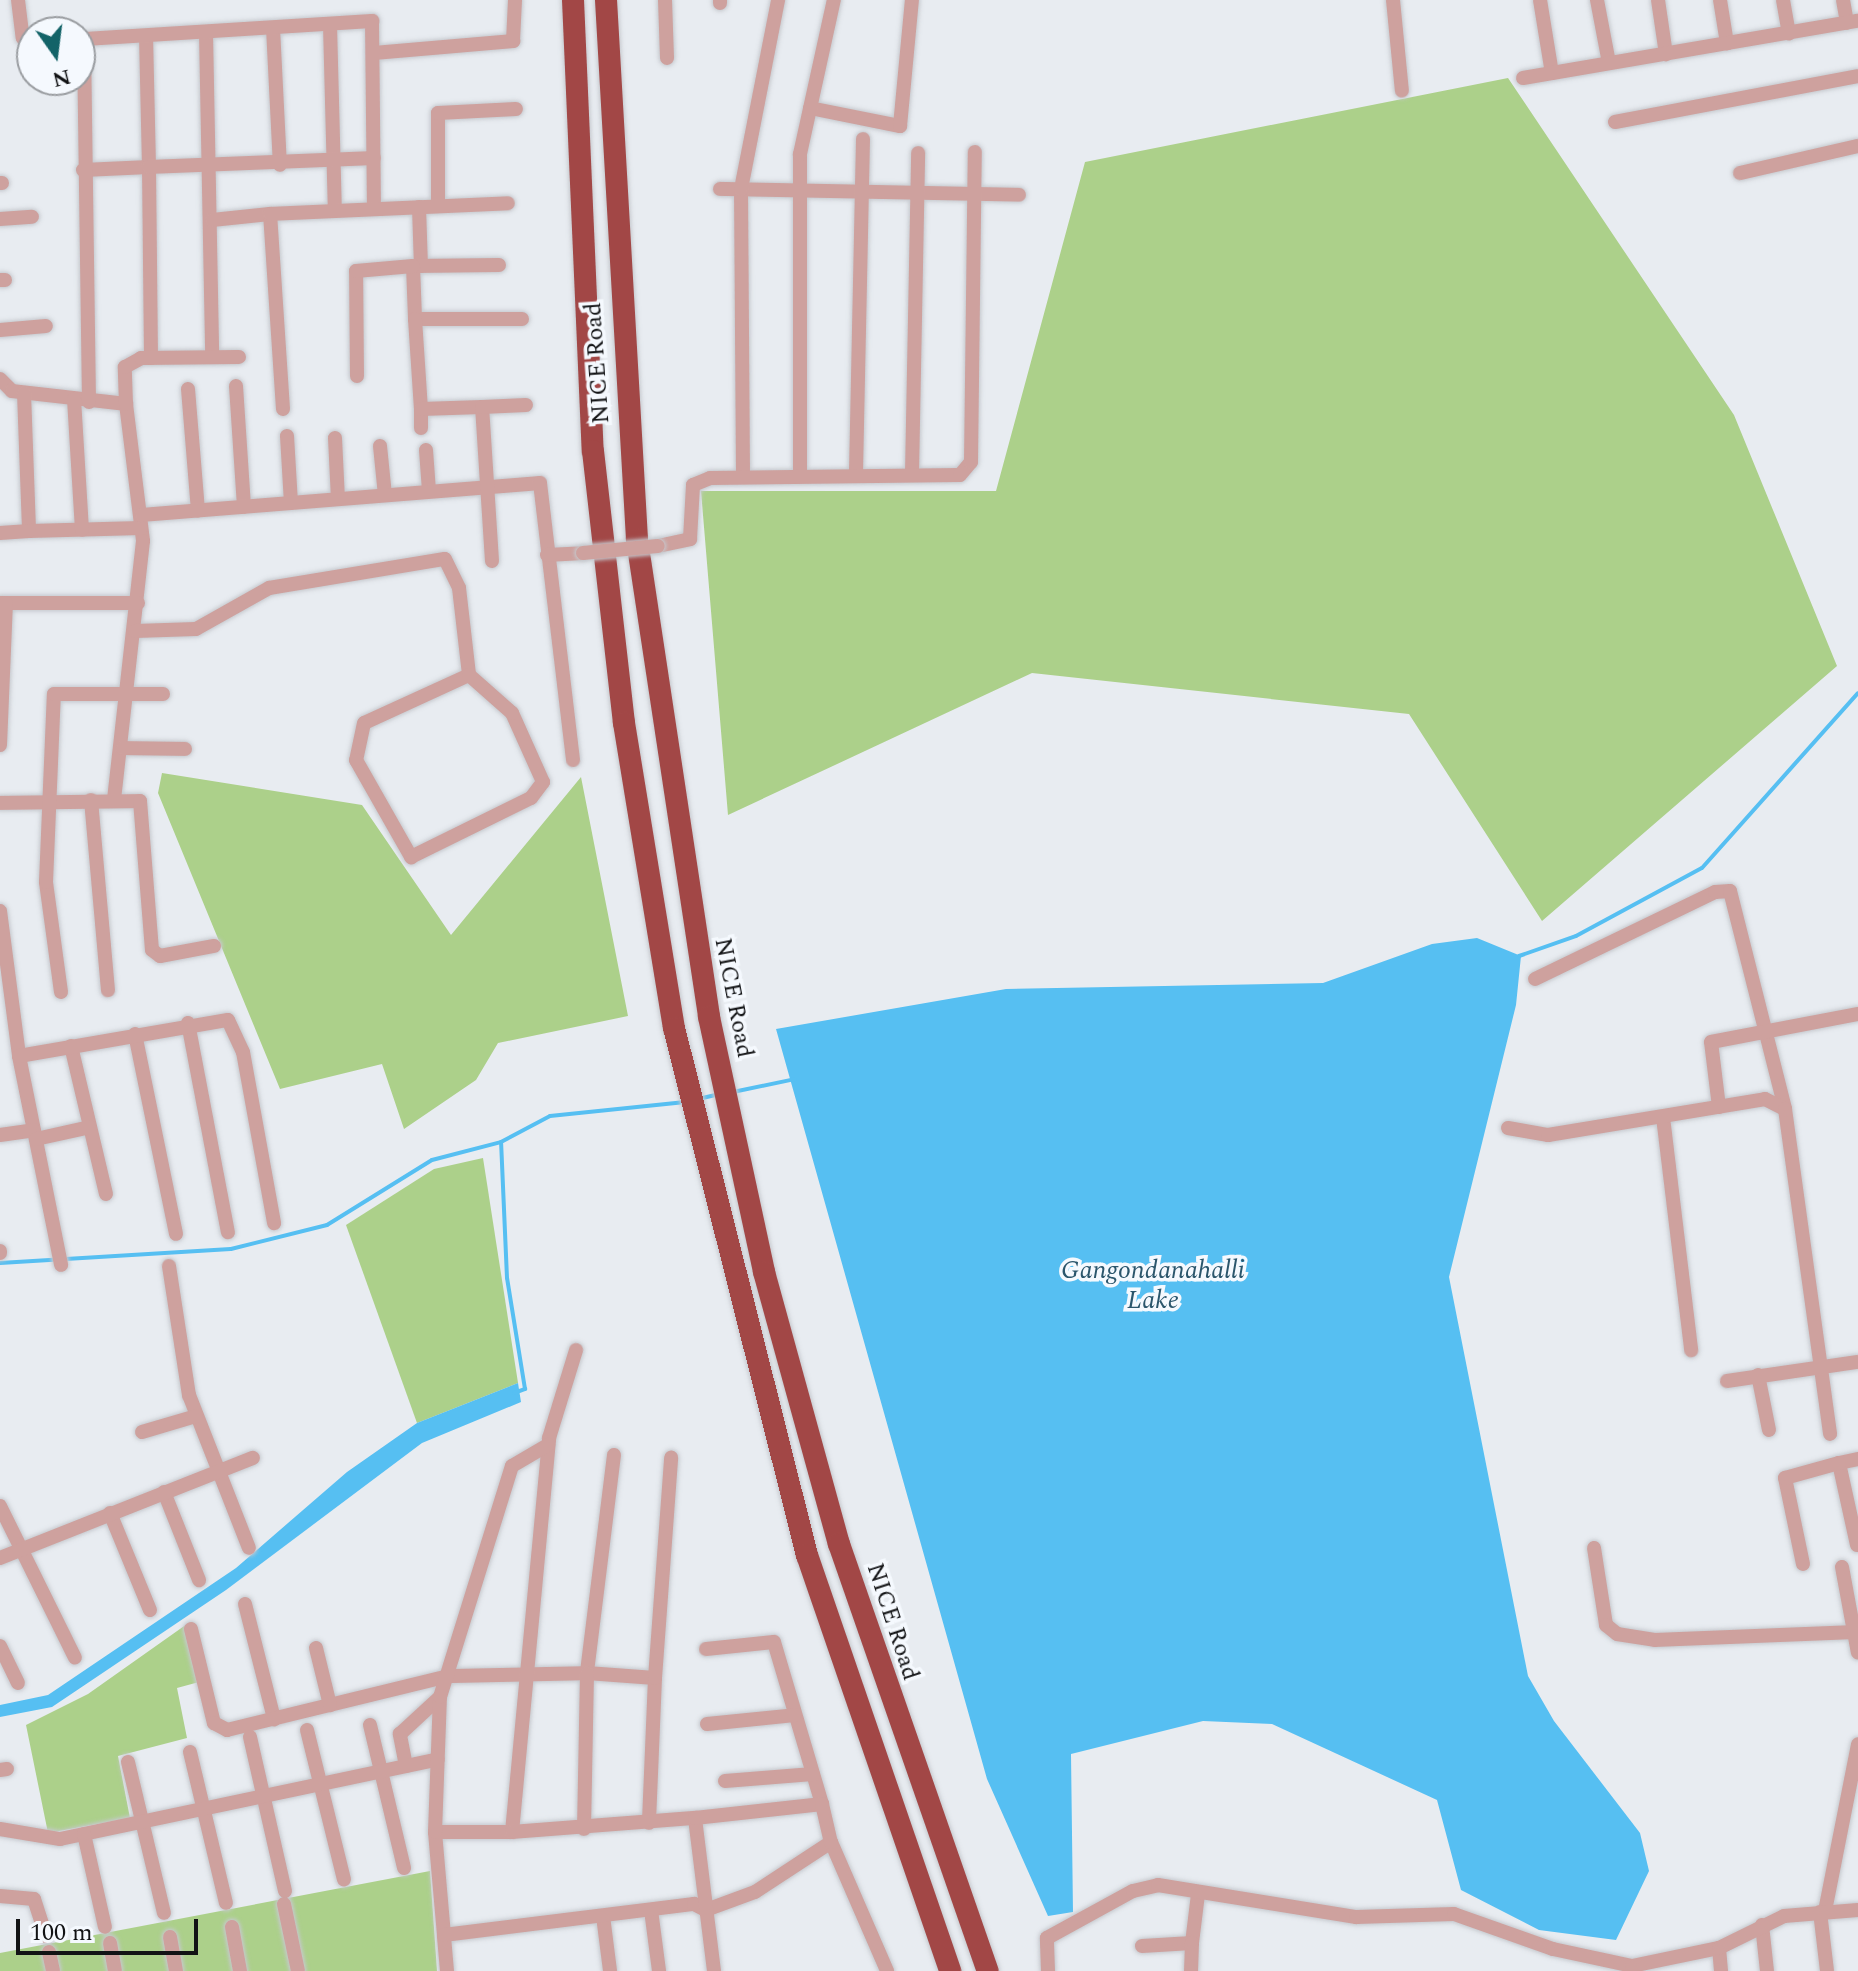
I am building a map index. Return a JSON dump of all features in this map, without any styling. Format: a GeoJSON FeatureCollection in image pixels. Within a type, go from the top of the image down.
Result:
{"type":"FeatureCollection","features":[{"type":"Feature","properties":{"kind":"highway","name":"NICE Road"},"geometry":{"type":"LineString","coordinates":[[573,0],[593,451],[644,867],[690,1101],[807,1555],[950,1971]]}},
{"type":"Feature","properties":{"kind":"highway","name":"NICE Road"},"geometry":{"type":"LineString","coordinates":[[606,0],[641,580],[680,857],[724,1094],[839,1544],[988,1971]]}},
{"type":"Feature","properties":{"kind":"street"},"geometry":{"type":"LineString","coordinates":[[374,53],[513,41],[515,0]]}},
{"type":"Feature","properties":{"kind":"street"},"geometry":{"type":"LineString","coordinates":[[665,0],[667,58]]}},
{"type":"Feature","properties":{"kind":"street"},"geometry":{"type":"LineString","coordinates":[[743,475],[741,189],[778,0]]}},
{"type":"Feature","properties":{"kind":"street"},"geometry":{"type":"LineString","coordinates":[[800,472],[801,190],[810,108],[834,0]]}},
{"type":"Feature","properties":{"kind":"street"},"geometry":{"type":"LineString","coordinates":[[810,108],[900,126],[912,0]]}},
{"type":"Feature","properties":{"kind":"street"},"geometry":{"type":"LineString","coordinates":[[1393,0],[1402,91]]}},
{"type":"Feature","properties":{"kind":"street"},"geometry":{"type":"LineString","coordinates":[[1540,0],[1552,73]]}},
{"type":"Feature","properties":{"kind":"street"},"geometry":{"type":"LineString","coordinates":[[1597,0],[1609,63]]}},
{"type":"Feature","properties":{"kind":"street"},"geometry":{"type":"LineString","coordinates":[[1658,0],[1666,54]]}},
{"type":"Feature","properties":{"kind":"street"},"geometry":{"type":"LineString","coordinates":[[1720,0],[1727,43]]}},
{"type":"Feature","properties":{"kind":"street"},"geometry":{"type":"LineString","coordinates":[[1783,0],[1789,33]]}},
{"type":"Feature","properties":{"kind":"street"},"geometry":{"type":"LineString","coordinates":[[1523,78],[1853,22],[1843,0]]}},
{"type":"Feature","properties":{"kind":"street"},"geometry":{"type":"LineString","coordinates":[[96,39],[372,21],[374,209]]}},
{"type":"Feature","properties":{"kind":"street"},"geometry":{"type":"LineString","coordinates":[[330,25],[335,210]]}},
{"type":"Feature","properties":{"kind":"street"},"geometry":{"type":"LineString","coordinates":[[273,28],[280,165]]}},
{"type":"Feature","properties":{"kind":"street"},"geometry":{"type":"LineString","coordinates":[[206,32],[212,169],[212,357]]}},
{"type":"Feature","properties":{"kind":"street"},"geometry":{"type":"LineString","coordinates":[[146,36],[151,358]]}},
{"type":"Feature","properties":{"kind":"street"},"geometry":{"type":"LineString","coordinates":[[1615,122],[1858,76]]}},
{"type":"Feature","properties":{"kind":"street"},"geometry":{"type":"LineString","coordinates":[[82,96],[82,530]]}},
{"type":"Feature","properties":{"kind":"street"},"geometry":{"type":"LineString","coordinates":[[438,206],[438,113],[516,109]]}},
{"type":"Feature","properties":{"kind":"street"},"geometry":{"type":"LineString","coordinates":[[856,473],[863,139]]}},
{"type":"Feature","properties":{"kind":"street"},"geometry":{"type":"LineString","coordinates":[[1740,173],[1858,146]]}},
{"type":"Feature","properties":{"kind":"street"},"geometry":{"type":"LineString","coordinates":[[547,555],[658,546],[690,539],[693,485],[743,475],[800,472],[960,475],[971,462],[975,152]]}},
{"type":"Feature","properties":{"kind":"street"},"geometry":{"type":"LineString","coordinates":[[912,474],[918,153]]}},
{"type":"Feature","properties":{"kind":"street"},"geometry":{"type":"LineString","coordinates":[[83,170],[149,167],[212,169],[374,158]]}},
{"type":"Feature","properties":{"kind":"street"},"geometry":{"type":"LineString","coordinates":[[720,189],[1019,195]]}},
{"type":"Feature","properties":{"kind":"street"},"geometry":{"type":"LineString","coordinates":[[212,220],[335,210],[508,203]]}},
{"type":"Feature","properties":{"kind":"street"},"geometry":{"type":"LineString","coordinates":[[419,207],[415,319],[421,428]]}},
{"type":"Feature","properties":{"kind":"street"},"geometry":{"type":"LineString","coordinates":[[270,214],[283,409]]}},
{"type":"Feature","properties":{"kind":"street"},"geometry":{"type":"LineString","coordinates":[[0,219],[32,217]]}},
{"type":"Feature","properties":{"kind":"street"},"geometry":{"type":"LineString","coordinates":[[357,376],[356,271],[417,266],[499,265]]}},
{"type":"Feature","properties":{"kind":"street"},"geometry":{"type":"LineString","coordinates":[[415,319],[522,319]]}},
{"type":"Feature","properties":{"kind":"street"},"geometry":{"type":"LineString","coordinates":[[0,330],[46,326]]}},
{"type":"Feature","properties":{"kind":"street"},"geometry":{"type":"LineString","coordinates":[[114,799],[129,694],[142,522],[126,404],[125,367],[151,358],[239,357]]}},
{"type":"Feature","properties":{"kind":"street"},"geometry":{"type":"LineString","coordinates":[[0,379],[24,393],[126,404]]}},
{"type":"Feature","properties":{"kind":"street"},"geometry":{"type":"LineString","coordinates":[[236,386],[244,507]]}},
{"type":"Feature","properties":{"kind":"street"},"geometry":{"type":"LineString","coordinates":[[188,389],[198,511]]}},
{"type":"Feature","properties":{"kind":"street"},"geometry":{"type":"LineString","coordinates":[[24,393],[29,531]]}},
{"type":"Feature","properties":{"kind":"street"},"geometry":{"type":"LineString","coordinates":[[421,409],[526,405]]}},
{"type":"Feature","properties":{"kind":"street"},"geometry":{"type":"LineString","coordinates":[[482,407],[492,561]]}},
{"type":"Feature","properties":{"kind":"street"},"geometry":{"type":"LineString","coordinates":[[287,436],[291,503]]}},
{"type":"Feature","properties":{"kind":"street"},"geometry":{"type":"LineString","coordinates":[[335,438],[338,499]]}},
{"type":"Feature","properties":{"kind":"street"},"geometry":{"type":"LineString","coordinates":[[380,446],[385,495]]}},
{"type":"Feature","properties":{"kind":"street"},"geometry":{"type":"LineString","coordinates":[[426,450],[429,491]]}},
{"type":"Feature","properties":{"kind":"street"},"geometry":{"type":"LineString","coordinates":[[0,533],[82,530],[198,511],[540,483],[573,760]]}},
{"type":"Feature","properties":{"kind":"street"},"geometry":{"type":"LineString","coordinates":[[135,631],[196,629],[269,588],[445,559],[459,588],[469,675],[512,713],[543,782],[531,798],[411,857],[356,760],[364,723],[469,675]]}},
{"type":"Feature","properties":{"kind":"street"},"geometry":{"type":"LineString","coordinates":[[0,745],[3,603],[138,603]]}},
{"type":"Feature","properties":{"kind":"street"},"geometry":{"type":"LineString","coordinates":[[61,992],[46,882],[45,799],[54,694],[163,694]]}},
{"type":"Feature","properties":{"kind":"street"},"geometry":{"type":"LineString","coordinates":[[123,748],[185,749]]}},
{"type":"Feature","properties":{"kind":"street"},"geometry":{"type":"LineString","coordinates":[[0,803],[45,799],[114,799],[142,804],[152,950],[160,956],[214,946]]}},
{"type":"Feature","properties":{"kind":"street"},"geometry":{"type":"LineString","coordinates":[[91,800],[108,990]]}},
{"type":"Feature","properties":{"kind":"street"},"geometry":{"type":"LineString","coordinates":[[1535,979],[1730,891],[1769,1031],[1785,1109],[1830,1434]]}},
{"type":"Feature","properties":{"kind":"street"},"geometry":{"type":"LineString","coordinates":[[0,911],[19,1056],[60,1260]]}},
{"type":"Feature","properties":{"kind":"street"},"geometry":{"type":"LineString","coordinates":[[1719,1107],[1711,1042],[1858,1014]]}},
{"type":"Feature","properties":{"kind":"street"},"geometry":{"type":"LineString","coordinates":[[19,1056],[217,1019],[237,1028],[274,1223]]}},
{"type":"Feature","properties":{"kind":"street"},"geometry":{"type":"LineString","coordinates":[[188,1023],[228,1232]]}},
{"type":"Feature","properties":{"kind":"street"},"geometry":{"type":"LineString","coordinates":[[135,1034],[176,1234]]}},
{"type":"Feature","properties":{"kind":"street"},"geometry":{"type":"LineString","coordinates":[[71,1046],[106,1194]]}},
{"type":"Feature","properties":{"kind":"street"},"geometry":{"type":"LineString","coordinates":[[1508,1128],[1548,1135],[1765,1099],[1785,1109]]}},
{"type":"Feature","properties":{"kind":"street"},"geometry":{"type":"LineString","coordinates":[[1663,1117],[1691,1350]]}},
{"type":"Feature","properties":{"kind":"street"},"geometry":{"type":"LineString","coordinates":[[0,1135],[35,1135],[90,1127]]}},
{"type":"Feature","properties":{"kind":"street"},"geometry":{"type":"LineString","coordinates":[[169,1266],[196,1416],[249,1548]]}},
{"type":"Feature","properties":{"kind":"street"},"geometry":{"type":"LineString","coordinates":[[512,1832],[548,1445],[576,1350]]}},
{"type":"Feature","properties":{"kind":"street"},"geometry":{"type":"LineString","coordinates":[[1727,1381],[1819,1364],[1858,1362]]}},
{"type":"Feature","properties":{"kind":"street"},"geometry":{"type":"LineString","coordinates":[[1758,1375],[1769,1430]]}},
{"type":"Feature","properties":{"kind":"street"},"geometry":{"type":"LineString","coordinates":[[142,1432],[196,1416]]}},
{"type":"Feature","properties":{"kind":"street"},"geometry":{"type":"LineString","coordinates":[[447,1971],[435,1832],[440,1697],[512,1466],[548,1445]]}},
{"type":"Feature","properties":{"kind":"street"},"geometry":{"type":"LineString","coordinates":[[584,1829],[587,1673],[614,1455]]}},
{"type":"Feature","properties":{"kind":"street"},"geometry":{"type":"LineString","coordinates":[[0,1558],[253,1458]]}},
{"type":"Feature","properties":{"kind":"street"},"geometry":{"type":"LineString","coordinates":[[649,1823],[655,1678],[671,1458]]}},
{"type":"Feature","properties":{"kind":"street"},"geometry":{"type":"LineString","coordinates":[[1803,1564],[1785,1478],[1858,1459]]}},
{"type":"Feature","properties":{"kind":"street"},"geometry":{"type":"LineString","coordinates":[[1839,1463],[1857,1545]]}},
{"type":"Feature","properties":{"kind":"street"},"geometry":{"type":"LineString","coordinates":[[164,1492],[199,1580]]}},
{"type":"Feature","properties":{"kind":"street"},"geometry":{"type":"LineString","coordinates":[[0,1506],[75,1658]]}},
{"type":"Feature","properties":{"kind":"street"},"geometry":{"type":"LineString","coordinates":[[110,1513],[150,1610]]}},
{"type":"Feature","properties":{"kind":"street"},"geometry":{"type":"LineString","coordinates":[[1594,1548],[1606,1625],[1617,1634],[1655,1640],[1855,1632]]}},
{"type":"Feature","properties":{"kind":"street"},"geometry":{"type":"LineString","coordinates":[[1842,1567],[1858,1653]]}},
{"type":"Feature","properties":{"kind":"street"},"geometry":{"type":"LineString","coordinates":[[245,1604],[274,1719]]}},
{"type":"Feature","properties":{"kind":"street"},"geometry":{"type":"LineString","coordinates":[[191,1629],[214,1723],[227,1730],[448,1676],[587,1673],[655,1678]]}},
{"type":"Feature","properties":{"kind":"street"},"geometry":{"type":"LineString","coordinates":[[706,1649],[774,1642],[831,1842],[887,1971]]}},
{"type":"Feature","properties":{"kind":"street"},"geometry":{"type":"LineString","coordinates":[[0,1646],[18,1683]]}},
{"type":"Feature","properties":{"kind":"street"},"geometry":{"type":"LineString","coordinates":[[316,1648],[330,1705]]}},
{"type":"Feature","properties":{"kind":"street"},"geometry":{"type":"LineString","coordinates":[[406,1766],[400,1734],[440,1697]]}},
{"type":"Feature","properties":{"kind":"street"},"geometry":{"type":"LineString","coordinates":[[707,1724],[795,1715]]}},
{"type":"Feature","properties":{"kind":"street"},"geometry":{"type":"LineString","coordinates":[[370,1725],[404,1868]]}},
{"type":"Feature","properties":{"kind":"street"},"geometry":{"type":"LineString","coordinates":[[307,1730],[344,1880]]}},
{"type":"Feature","properties":{"kind":"street"},"geometry":{"type":"LineString","coordinates":[[250,1737],[298,1971]]}},
{"type":"Feature","properties":{"kind":"street"},"geometry":{"type":"LineString","coordinates":[[1827,1971],[1822,1911],[1858,1744]]}},
{"type":"Feature","properties":{"kind":"street"},"geometry":{"type":"LineString","coordinates":[[190,1752],[226,1903]]}},
{"type":"Feature","properties":{"kind":"street"},"geometry":{"type":"LineString","coordinates":[[0,1829],[60,1839],[438,1759]]}},
{"type":"Feature","properties":{"kind":"street"},"geometry":{"type":"LineString","coordinates":[[128,1762],[164,1913]]}},
{"type":"Feature","properties":{"kind":"street"},"geometry":{"type":"LineString","coordinates":[[725,1781],[813,1774]]}},
{"type":"Feature","properties":{"kind":"street"},"geometry":{"type":"LineString","coordinates":[[435,1832],[584,1829],[822,1804]]}},
{"type":"Feature","properties":{"kind":"street"},"geometry":{"type":"LineString","coordinates":[[695,1818],[714,1971]]}},
{"type":"Feature","properties":{"kind":"street"},"geometry":{"type":"LineString","coordinates":[[84,1834],[105,1927]]}},
{"type":"Feature","properties":{"kind":"street"},"geometry":{"type":"LineString","coordinates":[[444,1935],[694,1904],[706,1910],[755,1892],[831,1842]]}},
{"type":"Feature","properties":{"kind":"street"},"geometry":{"type":"LineString","coordinates":[[1048,1971],[1047,1938],[1133,1891],[1158,1885],[1198,1894],[1356,1917],[1454,1914],[1553,1949],[1632,1966],[1719,1948],[1762,1925],[1822,1911],[1858,1910]]}},
{"type":"Feature","properties":{"kind":"street"},"geometry":{"type":"LineString","coordinates":[[1191,1971],[1198,1894]]}},
{"type":"Feature","properties":{"kind":"street"},"geometry":{"type":"LineString","coordinates":[[0,1896],[34,1899],[46,1936]]}},
{"type":"Feature","properties":{"kind":"street"},"geometry":{"type":"LineString","coordinates":[[651,1910],[659,1971]]}},
{"type":"Feature","properties":{"kind":"street"},"geometry":{"type":"LineString","coordinates":[[603,1916],[610,1971]]}},
{"type":"Feature","properties":{"kind":"street"},"geometry":{"type":"LineString","coordinates":[[1762,1925],[1767,1971]]}},
{"type":"Feature","properties":{"kind":"street"},"geometry":{"type":"LineString","coordinates":[[232,1927],[240,1971]]}},
{"type":"Feature","properties":{"kind":"street"},"geometry":{"type":"LineString","coordinates":[[170,1937],[176,1971]]}},
{"type":"Feature","properties":{"kind":"street"},"geometry":{"type":"LineString","coordinates":[[110,1943],[115,1971]]}},
{"type":"Feature","properties":{"kind":"street"},"geometry":{"type":"LineString","coordinates":[[1142,1946],[1192,1943]]}},
{"type":"Feature","properties":{"kind":"street"},"geometry":{"type":"LineString","coordinates":[[1719,1948],[1721,1971]]}},
{"type":"Feature","properties":{"kind":"street"},"geometry":{"type":"LineString","coordinates":[[49,1952],[53,1971]]}},
{"type":"Feature","properties":{"kind":"green space"},"geometry":{"type":"Polygon","coordinates":[[[1508,78],[1734,415],[1837,666],[1542,921],[1409,714],[1032,673],[728,815],[701,491],[996,491],[1085,162],[1508,78]]]}},
{"type":"Feature","properties":{"kind":"green space"},"geometry":{"type":"Polygon","coordinates":[[[162,773],[362,805],[451,935],[581,777],[628,1016],[498,1043],[476,1080],[404,1129],[382,1064],[280,1089],[158,793],[162,773]]]}},
{"type":"Feature","properties":{"kind":"green space"},"geometry":{"type":"Polygon","coordinates":[[[483,1158],[518,1383],[417,1423],[346,1225],[434,1169],[483,1158]]]}},
{"type":"Feature","properties":{"kind":"green space"},"geometry":{"type":"Polygon","coordinates":[[[187,1624],[199,1682],[177,1688],[187,1738],[118,1756],[130,1818],[48,1833],[26,1725],[88,1694],[187,1624]]]}},
{"type":"Feature","properties":{"kind":"green space"},"geometry":{"type":"Polygon","coordinates":[[[430,1871],[437,1971],[0,1971],[0,1953],[430,1871]]]}},
{"type":"Feature","properties":{"kind":"water","name":"Gangondanahalli Lake"},"geometry":{"type":"Polygon","coordinates":[[[1477,938],[1521,956],[1516,1005],[1449,1277],[1528,1676],[1554,1721],[1640,1833],[1649,1871],[1616,1940],[1539,1930],[1461,1890],[1437,1800],[1272,1724],[1203,1721],[1071,1754],[1073,1912],[1048,1916],[987,1779],[776,1029],[1006,989],[1323,983],[1432,944],[1477,938]]]}},
{"type":"Feature","properties":{"kind":"water"},"geometry":{"type":"Polygon","coordinates":[[[518,1383],[521,1402],[422,1443],[226,1590],[52,1707],[0,1717],[0,1705],[48,1695],[236,1568],[347,1472],[417,1423],[518,1383]]]}},
{"type":"Feature","properties":{"kind":"waterway"},"geometry":{"type":"LineString","coordinates":[[1519,956],[1576,936],[1702,868],[1858,693]]}},
{"type":"Feature","properties":{"kind":"waterway"},"geometry":{"type":"LineString","coordinates":[[733,1092],[795,1079]]}},
{"type":"Feature","properties":{"kind":"waterway"},"geometry":{"type":"LineString","coordinates":[[698,1099],[716,1095]]}},
{"type":"Feature","properties":{"kind":"waterway"},"geometry":{"type":"LineString","coordinates":[[514,1393],[525,1389],[507,1278],[501,1142],[550,1116],[685,1102]]}},
{"type":"Feature","properties":{"kind":"waterway"},"geometry":{"type":"LineString","coordinates":[[0,1263],[231,1249],[327,1225],[432,1160],[501,1142]]}}]}
